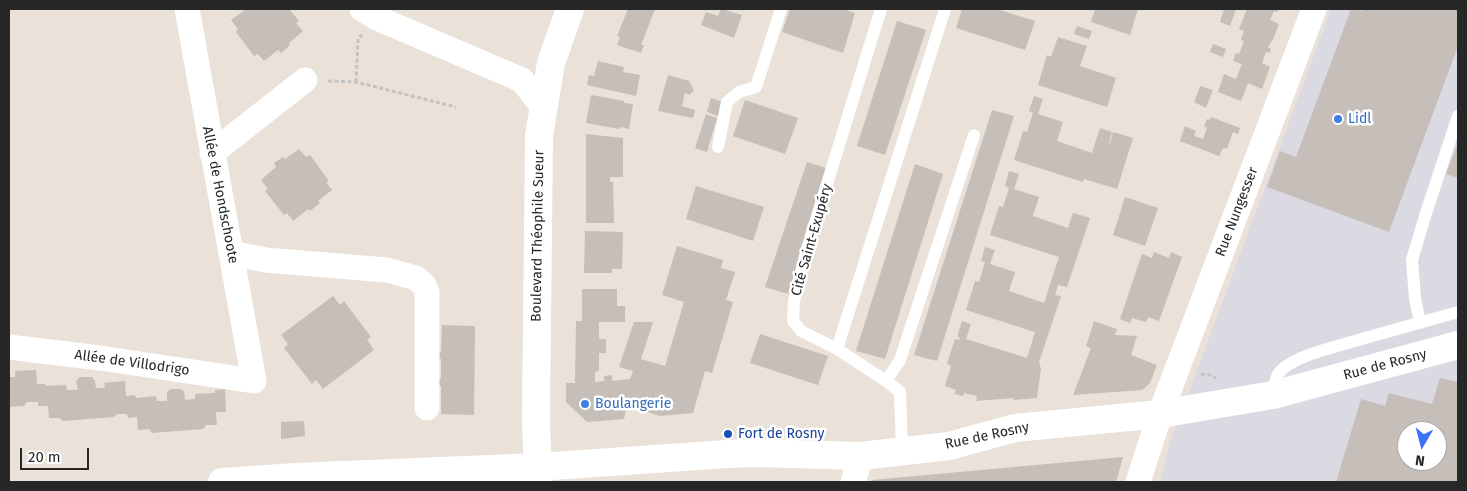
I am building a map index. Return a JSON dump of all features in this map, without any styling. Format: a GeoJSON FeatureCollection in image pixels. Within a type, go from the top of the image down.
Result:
{"type":"FeatureCollection","features":[{"type":"Feature","properties":{"kind":"main road","name":"Boulevard Théophile Sueur"},"geometry":{"type":"LineString","coordinates":[[538,474],[536,418],[539,136],[542,107],[551,63],[570,9]]}},
{"type":"Feature","properties":{"kind":"main road","name":"Rue de Rosny"},"geometry":{"type":"LineString","coordinates":[[222,482],[538,474],[758,453],[861,456],[949,446],[1015,428],[1160,414],[1273,395],[1458,345]]}},
{"type":"Feature","properties":{"kind":"street","name":"Allée de Hondschoote"},"geometry":{"type":"LineString","coordinates":[[186,9],[254,380]]}},
{"type":"Feature","properties":{"kind":"street","name":"Rue Nungesser"},"geometry":{"type":"LineString","coordinates":[[1138,482],[1160,414],[1314,9]]}},
{"type":"Feature","properties":{"kind":"street"},"geometry":{"type":"LineString","coordinates":[[370,13],[522,80],[542,107]]}},
{"type":"Feature","properties":{"kind":"street"},"geometry":{"type":"LineString","coordinates":[[212,153],[305,80]]}},
{"type":"Feature","properties":{"kind":"street"},"geometry":{"type":"LineString","coordinates":[[231,253],[266,260],[387,270],[416,278],[424,285],[427,293],[427,408]]}},
{"type":"Feature","properties":{"kind":"street","name":"Allée de Villodrigo"},"geometry":{"type":"LineString","coordinates":[[9,346],[254,380]]}},
{"type":"Feature","properties":{"kind":"street"},"geometry":{"type":"LineString","coordinates":[[853,482],[861,456]]}},
{"type":"Feature","properties":{"kind":"lane"},"geometry":{"type":"LineString","coordinates":[[718,147],[727,102],[739,92],[756,87],[781,9]]}},
{"type":"Feature","properties":{"kind":"lane","name":"Cité Saint-Exupéry"},"geometry":{"type":"LineString","coordinates":[[881,9],[806,252],[794,301],[794,321],[801,331],[837,349],[900,392],[902,451]]}},
{"type":"Feature","properties":{"kind":"lane"},"geometry":{"type":"LineString","coordinates":[[837,349],[945,9]]}},
{"type":"Feature","properties":{"kind":"lane"},"geometry":{"type":"LineString","coordinates":[[1420,323],[1415,298],[1412,260],[1458,116]]}},
{"type":"Feature","properties":{"kind":"lane"},"geometry":{"type":"LineString","coordinates":[[886,381],[900,360],[974,135]]}},
{"type":"Feature","properties":{"kind":"lane"},"geometry":{"type":"LineString","coordinates":[[1273,395],[1274,382],[1283,368],[1295,361],[1318,352],[1458,312]]}},
{"type":"Feature","properties":{"kind":"path"},"geometry":{"type":"LineString","coordinates":[[356,82],[358,39],[370,13]]}},
{"type":"Feature","properties":{"kind":"path"},"geometry":{"type":"LineString","coordinates":[[305,80],[356,82],[456,107]]}},
{"type":"Feature","properties":{"kind":"shaded area"},"geometry":{"type":"Polygon","coordinates":[[[1331,9],[1458,9],[1458,482],[1160,482],[1169,446],[1331,9]]]}},
{"type":"Feature","properties":{"kind":"building"},"geometry":{"type":"Polygon","coordinates":[[[246,9],[289,9],[299,21],[296,23],[303,31],[281,53],[278,50],[264,61],[258,54],[254,56],[236,32],[238,29],[231,20],[246,9]]]}},
{"type":"Feature","properties":{"kind":"building"},"geometry":{"type":"Polygon","coordinates":[[[628,9],[655,9],[641,45],[644,45],[641,53],[617,45],[620,37],[617,36],[628,9]]]}},
{"type":"Feature","properties":{"kind":"building"},"geometry":{"type":"Polygon","coordinates":[[[721,9],[742,15],[734,38],[701,25],[706,12],[718,16],[721,9]]]}},
{"type":"Feature","properties":{"kind":"building"},"geometry":{"type":"Polygon","coordinates":[[[790,9],[842,9],[855,13],[843,53],[782,32],[790,9]]]}},
{"type":"Feature","properties":{"kind":"building"},"geometry":{"type":"Polygon","coordinates":[[[962,9],[997,9],[1035,21],[1025,50],[956,28],[962,9]]]}},
{"type":"Feature","properties":{"kind":"building"},"geometry":{"type":"Polygon","coordinates":[[[1095,9],[1138,9],[1130,35],[1091,22],[1095,9]]]}},
{"type":"Feature","properties":{"kind":"building"},"geometry":{"type":"Polygon","coordinates":[[[1224,9],[1236,9],[1230,26],[1220,22],[1224,9]]]}},
{"type":"Feature","properties":{"kind":"building"},"geometry":{"type":"Polygon","coordinates":[[[1247,9],[1278,9],[1277,12],[1274,11],[1270,20],[1279,24],[1268,48],[1271,49],[1270,53],[1266,52],[1262,63],[1270,67],[1262,89],[1248,83],[1241,101],[1218,92],[1224,74],[1236,79],[1242,64],[1233,61],[1236,53],[1239,54],[1244,41],[1241,40],[1244,31],[1239,29],[1247,9]]]}},
{"type":"Feature","properties":{"kind":"building"},"geometry":{"type":"Polygon","coordinates":[[[1351,9],[1362,11],[1363,9],[1458,9],[1458,46],[1389,232],[1267,187],[1280,151],[1296,157],[1351,9]]]}},
{"type":"Feature","properties":{"kind":"building"},"geometry":{"type":"Polygon","coordinates":[[[897,21],[926,30],[885,155],[857,146],[897,21]]]}},
{"type":"Feature","properties":{"kind":"building"},"geometry":{"type":"Polygon","coordinates":[[[1077,26],[1092,31],[1089,39],[1074,34],[1077,26]]]}},
{"type":"Feature","properties":{"kind":"building"},"geometry":{"type":"Polygon","coordinates":[[[1058,37],[1087,46],[1080,66],[1116,78],[1107,107],[1038,85],[1047,55],[1051,57],[1058,37]]]}},
{"type":"Feature","properties":{"kind":"building"},"geometry":{"type":"Polygon","coordinates":[[[1213,44],[1226,49],[1223,57],[1210,52],[1213,44]]]}},
{"type":"Feature","properties":{"kind":"building"},"geometry":{"type":"Polygon","coordinates":[[[598,61],[624,67],[623,72],[640,75],[636,96],[587,85],[589,75],[594,76],[598,61]]]}},
{"type":"Feature","properties":{"kind":"building"},"geometry":{"type":"Polygon","coordinates":[[[668,75],[689,81],[694,90],[690,95],[685,93],[682,106],[695,110],[693,118],[658,111],[668,75]]]}},
{"type":"Feature","properties":{"kind":"building"},"geometry":{"type":"Polygon","coordinates":[[[1200,86],[1213,90],[1206,108],[1194,102],[1200,86]]]}},
{"type":"Feature","properties":{"kind":"building"},"geometry":{"type":"Polygon","coordinates":[[[591,95],[633,104],[629,129],[586,123],[591,95]]]}},
{"type":"Feature","properties":{"kind":"building"},"geometry":{"type":"Polygon","coordinates":[[[1034,96],[1043,99],[1038,114],[1063,122],[1057,141],[1092,153],[1100,128],[1112,132],[1109,143],[1113,132],[1133,138],[1117,189],[1084,179],[1083,182],[1014,160],[1023,131],[1027,132],[1033,113],[1029,111],[1034,96]]]}},
{"type":"Feature","properties":{"kind":"building"},"geometry":{"type":"Polygon","coordinates":[[[711,98],[723,102],[718,116],[707,112],[711,98]]]}},
{"type":"Feature","properties":{"kind":"building"},"geometry":{"type":"Polygon","coordinates":[[[745,100],[798,118],[785,154],[733,136],[745,100]]]}},
{"type":"Feature","properties":{"kind":"building"},"geometry":{"type":"Polygon","coordinates":[[[992,110],[1014,116],[937,361],[914,355],[992,110]]]}},
{"type":"Feature","properties":{"kind":"building"},"geometry":{"type":"Polygon","coordinates":[[[706,114],[717,118],[707,152],[695,148],[706,114]]]}},
{"type":"Feature","properties":{"kind":"building"},"geometry":{"type":"Polygon","coordinates":[[[1211,117],[1240,128],[1238,134],[1233,132],[1227,149],[1223,148],[1219,156],[1180,141],[1185,126],[1196,131],[1194,136],[1203,139],[1207,128],[1204,126],[1207,119],[1210,120],[1211,117]]]}},
{"type":"Feature","properties":{"kind":"building"},"geometry":{"type":"Polygon","coordinates":[[[586,134],[623,138],[623,177],[610,177],[610,182],[613,182],[614,223],[586,223],[586,134]]]}},
{"type":"Feature","properties":{"kind":"building"},"geometry":{"type":"Polygon","coordinates":[[[1458,143],[1458,178],[1446,174],[1458,143]]]}},
{"type":"Feature","properties":{"kind":"building"},"geometry":{"type":"Polygon","coordinates":[[[299,149],[306,157],[310,155],[329,181],[326,182],[332,190],[318,201],[320,203],[310,211],[308,209],[293,221],[287,213],[284,215],[265,191],[268,189],[261,180],[276,167],[274,163],[283,157],[285,159],[299,149]]]}},
{"type":"Feature","properties":{"kind":"building"},"geometry":{"type":"Polygon","coordinates":[[[807,162],[829,169],[788,294],[765,287],[807,162]]]}},
{"type":"Feature","properties":{"kind":"building"},"geometry":{"type":"Polygon","coordinates":[[[915,164],[943,174],[885,359],[856,351],[915,164]]]}},
{"type":"Feature","properties":{"kind":"building"},"geometry":{"type":"Polygon","coordinates":[[[1009,171],[1019,174],[1014,189],[1039,197],[1033,216],[1068,228],[1073,213],[1090,218],[1067,287],[1058,285],[1055,295],[1061,296],[1039,362],[1041,369],[1037,398],[976,401],[977,396],[964,393],[963,396],[955,394],[956,390],[945,386],[951,366],[947,364],[955,339],[959,340],[960,338],[958,333],[962,321],[971,324],[966,339],[1027,358],[1035,332],[966,310],[975,281],[979,282],[985,262],[981,261],[985,247],[995,250],[990,264],[1015,272],[1009,291],[1044,303],[1059,257],[990,235],[999,206],[1003,207],[1009,188],[1005,186],[1009,171]]]}},
{"type":"Feature","properties":{"kind":"building"},"geometry":{"type":"Polygon","coordinates":[[[696,186],[764,207],[753,241],[686,219],[696,186]]]}},
{"type":"Feature","properties":{"kind":"building"},"geometry":{"type":"Polygon","coordinates":[[[1125,197],[1158,208],[1145,246],[1113,235],[1125,197]]]}},
{"type":"Feature","properties":{"kind":"building"},"geometry":{"type":"Polygon","coordinates":[[[585,231],[623,232],[622,269],[612,269],[612,273],[584,273],[585,231]]]}},
{"type":"Feature","properties":{"kind":"building"},"geometry":{"type":"Polygon","coordinates":[[[677,246],[723,260],[721,268],[735,272],[726,300],[733,302],[712,373],[705,371],[693,413],[660,416],[627,406],[624,419],[587,422],[566,402],[566,383],[576,383],[576,321],[582,321],[582,289],[617,289],[617,306],[625,306],[625,322],[599,322],[599,339],[606,339],[606,353],[599,353],[599,371],[595,372],[595,382],[604,381],[604,376],[612,375],[612,381],[630,379],[633,371],[619,367],[634,322],[653,322],[641,359],[665,366],[684,302],[662,295],[677,246]]]}},
{"type":"Feature","properties":{"kind":"building"},"geometry":{"type":"Polygon","coordinates":[[[1154,252],[1169,258],[1171,252],[1182,257],[1159,321],[1148,317],[1146,322],[1132,318],[1130,323],[1120,319],[1142,254],[1152,258],[1154,252]]]}},
{"type":"Feature","properties":{"kind":"building"},"geometry":{"type":"Polygon","coordinates":[[[333,296],[340,305],[344,301],[371,337],[367,340],[374,350],[323,389],[316,380],[312,384],[284,348],[288,344],[281,335],[333,296]]]}},
{"type":"Feature","properties":{"kind":"building"},"geometry":{"type":"Polygon","coordinates":[[[1094,321],[1117,329],[1115,335],[1137,336],[1131,355],[1157,365],[1150,383],[1142,390],[1073,395],[1091,348],[1086,346],[1094,321]]]}},
{"type":"Feature","properties":{"kind":"building"},"geometry":{"type":"Polygon","coordinates":[[[442,325],[475,326],[474,415],[441,414],[441,386],[437,386],[437,379],[441,379],[441,359],[438,358],[438,352],[441,352],[442,325]]]}},
{"type":"Feature","properties":{"kind":"building"},"geometry":{"type":"Polygon","coordinates":[[[760,334],[828,356],[818,385],[750,363],[760,334]]]}},
{"type":"Feature","properties":{"kind":"building"},"geometry":{"type":"Polygon","coordinates":[[[36,370],[37,384],[45,384],[46,386],[66,385],[67,390],[78,390],[76,381],[80,377],[92,377],[96,388],[105,388],[104,383],[125,381],[126,396],[135,395],[136,398],[156,396],[157,401],[167,401],[167,393],[170,389],[184,391],[185,400],[195,399],[195,394],[215,393],[215,390],[225,389],[226,412],[216,412],[217,425],[206,425],[203,429],[152,433],[149,429],[138,430],[137,417],[128,418],[127,414],[117,414],[114,417],[63,421],[59,418],[49,418],[48,406],[38,406],[38,402],[27,402],[24,406],[9,407],[9,377],[15,377],[15,371],[36,370]]]}},
{"type":"Feature","properties":{"kind":"building"},"geometry":{"type":"Polygon","coordinates":[[[1440,378],[1458,382],[1458,482],[1336,482],[1361,399],[1385,406],[1389,393],[1432,404],[1440,378]]]}},
{"type":"Feature","properties":{"kind":"building"},"geometry":{"type":"Polygon","coordinates":[[[304,421],[305,436],[281,439],[281,422],[304,421]]]}},
{"type":"Feature","properties":{"kind":"building"},"geometry":{"type":"Polygon","coordinates":[[[1123,457],[1116,482],[872,482],[872,480],[1123,457]]]}},
{"type":"Feature","properties":{"kind":"place","name":"Lidl"},"geometry":{"type":"Point","coordinates":[1338,119]}},
{"type":"Feature","properties":{"kind":"place","name":"Boulangerie"},"geometry":{"type":"Point","coordinates":[585,404]}},
{"type":"Feature","properties":{"kind":"place","name":"Fort de Rosny"},"geometry":{"type":"Point","coordinates":[728,434]}}]}
